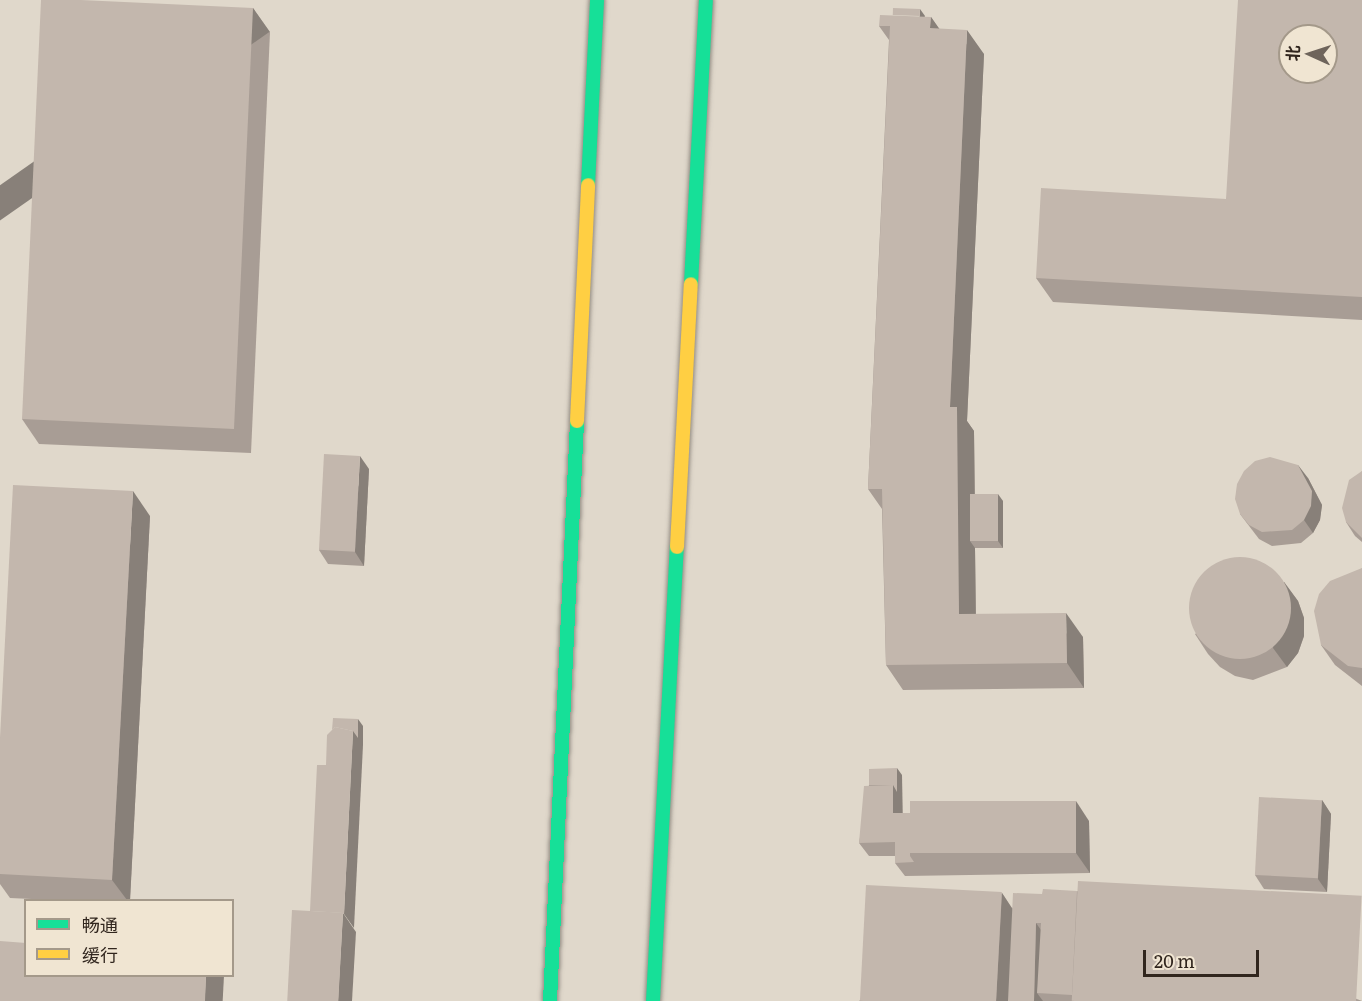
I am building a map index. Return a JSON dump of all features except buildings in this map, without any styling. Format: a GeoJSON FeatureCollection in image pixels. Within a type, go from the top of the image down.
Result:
{"type":"FeatureCollection","features":[{"type":"Feature","properties":{"kind":"street"},"geometry":{"type":"LineString","coordinates":[[550,1001],[597,0]]}},
{"type":"Feature","properties":{"kind":"street"},"geometry":{"type":"LineString","coordinates":[[653,1001],[706,0]]}},
{"type":"Feature","properties":{"kind":"traffic: fast"},"geometry":{"type":"LineString","coordinates":[[588,185],[597,0]]}},
{"type":"Feature","properties":{"kind":"traffic: fast"},"geometry":{"type":"LineString","coordinates":[[691,284],[706,0]]}},
{"type":"Feature","properties":{"kind":"traffic: fast"},"geometry":{"type":"LineString","coordinates":[[550,1001],[577,421]]}},
{"type":"Feature","properties":{"kind":"traffic: fast"},"geometry":{"type":"LineString","coordinates":[[653,1001],[677,547]]}},
{"type":"Feature","properties":{"kind":"traffic: slow"},"geometry":{"type":"LineString","coordinates":[[577,421],[588,185]]}},
{"type":"Feature","properties":{"kind":"traffic: slow"},"geometry":{"type":"LineString","coordinates":[[677,547],[691,284]]}}]}
